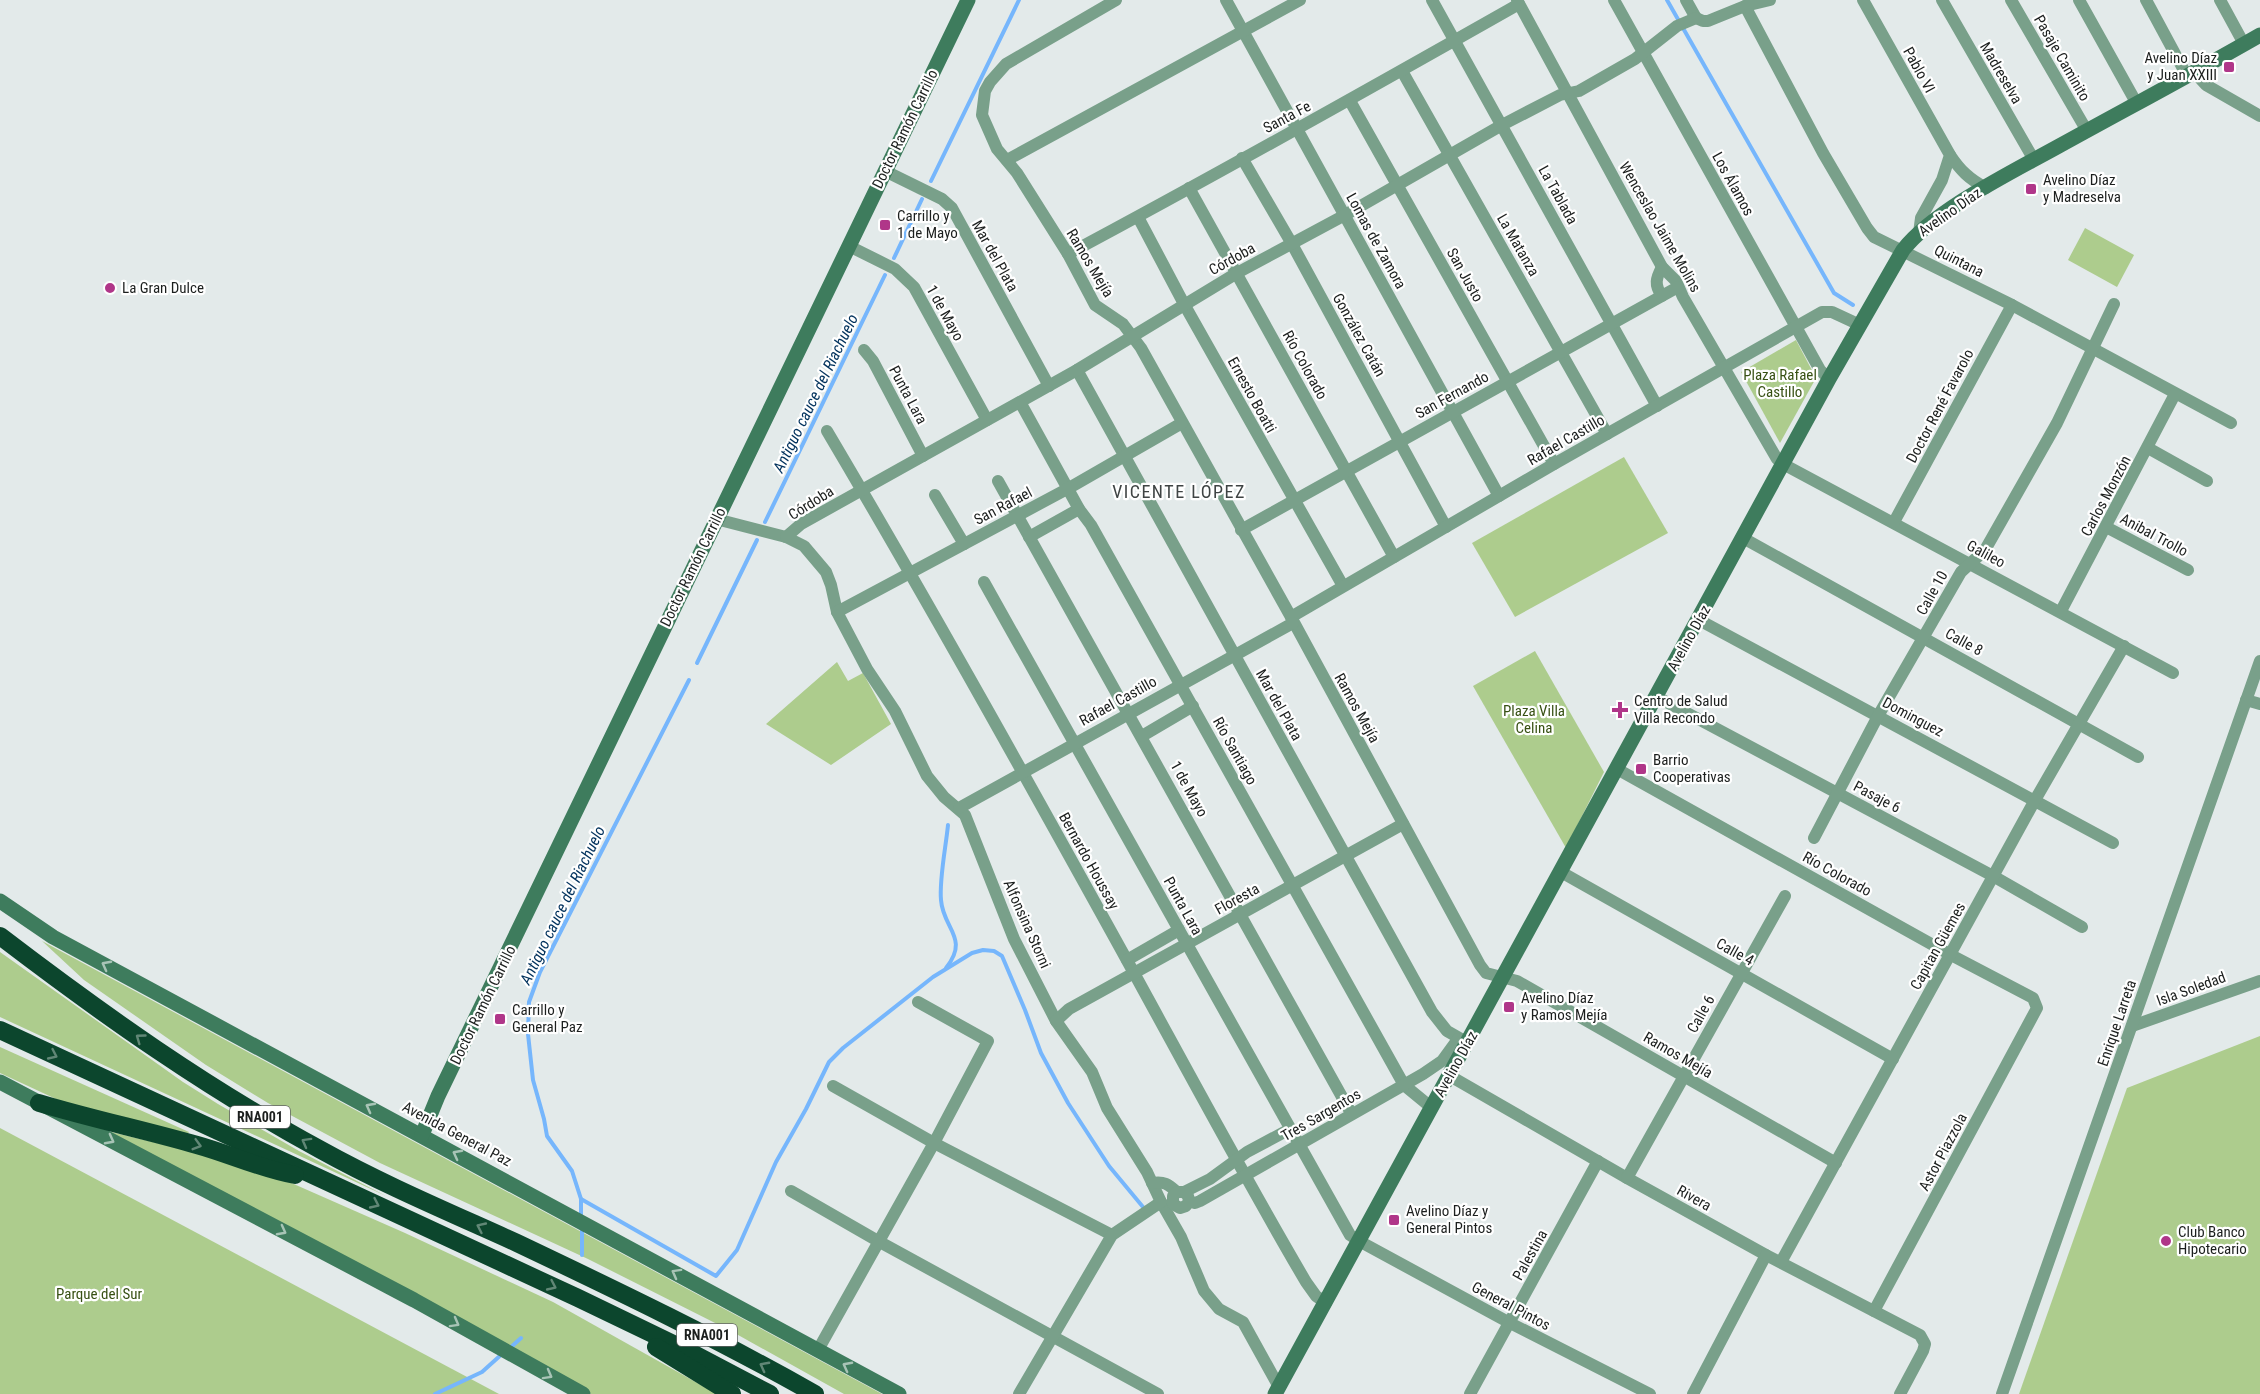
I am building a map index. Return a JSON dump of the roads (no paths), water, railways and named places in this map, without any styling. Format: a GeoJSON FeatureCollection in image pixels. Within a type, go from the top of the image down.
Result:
{"type":"FeatureCollection","features":[{"type":"Feature","properties":{"kind":"highway","name":"RNA001"},"geometry":{"type":"LineString","coordinates":[[0,936],[145,1041],[217,1091],[254,1113],[361,1171],[682,1322],[815,1394]]}},
{"type":"Feature","properties":{"kind":"highway","name":"RNA001"},"geometry":{"type":"LineString","coordinates":[[0,1030],[578,1298],[770,1394]]}},
{"type":"Feature","properties":{"kind":"highway"},"geometry":{"type":"LineString","coordinates":[[39,1104],[198,1145],[279,1172],[322,1179]]}},
{"type":"Feature","properties":{"kind":"highway"},"geometry":{"type":"LineString","coordinates":[[578,1298],[732,1394]]}},
{"type":"Feature","properties":{"kind":"street","name":"Doctor Ramón Carrillo"},"geometry":{"type":"LineString","coordinates":[[422,1135],[471,1026],[968,0]]}},
{"type":"Feature","properties":{"kind":"street","name":"Ramos Mejía"},"geometry":{"type":"LineString","coordinates":[[1116,0],[1006,64],[985,91],[982,107],[986,126],[997,148],[1017,172],[1068,254],[1095,305],[1116,318],[1134,337],[1292,620],[1480,965],[1486,973],[1517,981],[1836,1163]]}},
{"type":"Feature","properties":{"kind":"street","name":"Lomas de Zamora"},"geometry":{"type":"LineString","coordinates":[[1226,0],[1499,496]]}},
{"type":"Feature","properties":{"kind":"street"},"geometry":{"type":"LineString","coordinates":[[1007,160],[1300,0]]}},
{"type":"Feature","properties":{"kind":"street","name":"La Tablada"},"geometry":{"type":"LineString","coordinates":[[1432,0],[1657,406]]}},
{"type":"Feature","properties":{"kind":"street","name":"Los Álamos"},"geometry":{"type":"LineString","coordinates":[[1614,0],[1820,370],[1829,379]]}},
{"type":"Feature","properties":{"kind":"street"},"geometry":{"type":"LineString","coordinates":[[1686,0],[1686,22],[1708,21],[1745,6],[1770,0]]}},
{"type":"Feature","properties":{"kind":"street","name":"Pablo VI"},"geometry":{"type":"LineString","coordinates":[[1863,0],[1950,155],[1960,170],[1986,188]]}},
{"type":"Feature","properties":{"kind":"street","name":"Madreselva"},"geometry":{"type":"LineString","coordinates":[[1942,0],[2034,160]]}},
{"type":"Feature","properties":{"kind":"street","name":"Pasaje Caminito"},"geometry":{"type":"LineString","coordinates":[[2011,0],[2087,131]]}},
{"type":"Feature","properties":{"kind":"street"},"geometry":{"type":"LineString","coordinates":[[2079,0],[2137,104]]}},
{"type":"Feature","properties":{"kind":"street"},"geometry":{"type":"LineString","coordinates":[[2146,0],[2191,74],[2260,116]]}},
{"type":"Feature","properties":{"kind":"street"},"geometry":{"type":"LineString","coordinates":[[2220,0],[2244,44]]}},
{"type":"Feature","properties":{"kind":"street","name":"Santa Fe"},"geometry":{"type":"LineString","coordinates":[[1068,254],[1297,127],[1350,101],[1518,2]]}},
{"type":"Feature","properties":{"kind":"street","name":"Wenceslao Jaime Molins"},"geometry":{"type":"LineString","coordinates":[[1518,2],[1662,267],[1671,275],[1777,459],[1783,464]]}},
{"type":"Feature","properties":{"kind":"street","name":"Quintana"},"geometry":{"type":"LineString","coordinates":[[1745,6],[1823,153],[1869,233],[2012,304],[2231,423]]}},
{"type":"Feature","properties":{"kind":"street","name":"Córdoba"},"geometry":{"type":"LineString","coordinates":[[786,537],[801,524],[1077,370],[1237,273],[1345,215],[1502,125],[1560,95],[1579,91],[1642,53],[1686,22]]}},
{"type":"Feature","properties":{"kind":"street","name":"Avelino Díaz"},"geometry":{"type":"LineString","coordinates":[[1277,1390],[1450,1076],[1463,1041],[1503,977],[1829,379],[1903,250],[1919,233],[1941,216],[1986,188],[2260,34]]}},
{"type":"Feature","properties":{"kind":"street","name":"La Matanza"},"geometry":{"type":"LineString","coordinates":[[1402,71],[1607,434]]}},
{"type":"Feature","properties":{"kind":"street","name":"San Justo"},"geometry":{"type":"LineString","coordinates":[[1350,101],[1554,464]]}},
{"type":"Feature","properties":{"kind":"street"},"geometry":{"type":"LineString","coordinates":[[1919,233],[1921,218],[1942,180],[1950,155]]}},
{"type":"Feature","properties":{"kind":"street","name":"González Catán"},"geometry":{"type":"LineString","coordinates":[[1242,158],[1292,244],[1446,527]]}},
{"type":"Feature","properties":{"kind":"street","name":"Mar del Plata"},"geometry":{"type":"LineString","coordinates":[[885,171],[942,198],[952,208],[1048,386]]}},
{"type":"Feature","properties":{"kind":"street","name":"Río Colorado"},"geometry":{"type":"LineString","coordinates":[[1189,188],[1394,557]]}},
{"type":"Feature","properties":{"kind":"street","name":"Ernesto Boatti"},"geometry":{"type":"LineString","coordinates":[[1138,217],[1184,304],[1343,586]]}},
{"type":"Feature","properties":{"kind":"street","name":"1 de Mayo"},"geometry":{"type":"LineString","coordinates":[[849,246],[896,269],[914,287],[987,420]]}},
{"type":"Feature","properties":{"kind":"street"},"geometry":{"type":"LineString","coordinates":[[1662,267],[1656,282],[1657,290],[1662,296]]}},
{"type":"Feature","properties":{"kind":"street","name":"San Fernando"},"geometry":{"type":"LineString","coordinates":[[1240,530],[1678,287]]}},
{"type":"Feature","properties":{"kind":"street","name":"Doctor René Favarolo"},"geometry":{"type":"LineString","coordinates":[[1894,522],[2012,304]]}},
{"type":"Feature","properties":{"kind":"street","name":"Calle 10"},"geometry":{"type":"LineString","coordinates":[[1814,838],[1878,716],[1961,572],[1985,550],[2057,423],[2114,304]]}},
{"type":"Feature","properties":{"kind":"street","name":"Rafael Castillo"},"geometry":{"type":"LineString","coordinates":[[959,808],[1234,656],[1343,586],[1822,312],[1828,311],[1860,326]]}},
{"type":"Feature","properties":{"kind":"street","name":"Punta Lara"},"geometry":{"type":"LineString","coordinates":[[864,350],[873,361],[923,456]]}},
{"type":"Feature","properties":{"kind":"street","name":"Mar del Plata"},"geometry":{"type":"LineString","coordinates":[[1077,370],[1432,1012],[1447,1030],[1463,1041]]}},
{"type":"Feature","properties":{"kind":"street","name":"Carlos Monzón"},"geometry":{"type":"LineString","coordinates":[[2061,611],[2175,394]]}},
{"type":"Feature","properties":{"kind":"street","name":"Río Santiago"},"geometry":{"type":"LineString","coordinates":[[1020,402],[1193,706],[1404,1085],[1432,1108]]}},
{"type":"Feature","properties":{"kind":"street","name":"San Rafael"},"geometry":{"type":"LineString","coordinates":[[837,612],[1069,488],[1182,423]]}},
{"type":"Feature","properties":{"kind":"street","name":"Bernardo Houssay"},"geometry":{"type":"LineString","coordinates":[[827,432],[910,572],[1022,772],[1234,1159],[1306,1282],[1316,1296],[1326,1303]]}},
{"type":"Feature","properties":{"kind":"street"},"geometry":{"type":"LineString","coordinates":[[2148,448],[2207,481]]}},
{"type":"Feature","properties":{"kind":"street","name":"Galileo"},"geometry":{"type":"LineString","coordinates":[[1783,464],[2173,673]]}},
{"type":"Feature","properties":{"kind":"street","name":"1 de Mayo"},"geometry":{"type":"LineString","coordinates":[[998,481],[1352,1113]]}},
{"type":"Feature","properties":{"kind":"street"},"geometry":{"type":"LineString","coordinates":[[935,495],[964,544]]}},
{"type":"Feature","properties":{"kind":"street"},"geometry":{"type":"LineString","coordinates":[[1029,537],[1079,509]]}},
{"type":"Feature","properties":{"kind":"street","name":"Alfonsina Storni"},"geometry":{"type":"LineString","coordinates":[[717,519],[786,537],[804,546],[826,572],[837,612],[867,669],[895,711],[927,776],[944,797],[965,814],[1014,939],[1056,1022],[1092,1072],[1107,1108],[1152,1183],[1180,1237],[1204,1292],[1219,1309],[1243,1322],[1277,1390]]}},
{"type":"Feature","properties":{"kind":"street","name":"Anibal Trollo"},"geometry":{"type":"LineString","coordinates":[[2106,527],[2188,570]]}},
{"type":"Feature","properties":{"kind":"street","name":"Calle 8"},"geometry":{"type":"LineString","coordinates":[[1743,538],[2138,757]]}},
{"type":"Feature","properties":{"kind":"street","name":"Punta Lara"},"geometry":{"type":"LineString","coordinates":[[984,582],[1299,1145],[1350,1234],[1359,1241]]}},
{"type":"Feature","properties":{"kind":"street","name":"Dominguez"},"geometry":{"type":"LineString","coordinates":[[1699,620],[2113,843]]}},
{"type":"Feature","properties":{"kind":"street","name":"Capitan Güemes"},"geometry":{"type":"LineString","coordinates":[[1781,1263],[2035,800],[2124,646]]}},
{"type":"Feature","properties":{"kind":"street","name":"Enrique Larreta"},"geometry":{"type":"LineString","coordinates":[[2002,1394],[2260,661]]}},
{"type":"Feature","properties":{"kind":"street","name":"Pasaje 6"},"geometry":{"type":"LineString","coordinates":[[1657,697],[1993,876],[2082,927]]}},
{"type":"Feature","properties":{"kind":"street"},"geometry":{"type":"LineString","coordinates":[[2246,700],[2260,704]]}},
{"type":"Feature","properties":{"kind":"street"},"geometry":{"type":"LineString","coordinates":[[1142,736],[1193,706]]}},
{"type":"Feature","properties":{"kind":"street","name":"Río Colorado"},"geometry":{"type":"LineString","coordinates":[[1617,769],[1951,955],[2033,998],[2037,1008]]}},
{"type":"Feature","properties":{"kind":"street","name":"Floresta"},"geometry":{"type":"LineString","coordinates":[[1056,1022],[1069,1009],[1403,824]]}},
{"type":"Feature","properties":{"kind":"street","name":"Calle 4"},"geometry":{"type":"LineString","coordinates":[[1561,872],[1893,1059]]}},
{"type":"Feature","properties":{"kind":"street","name":"Calle 6"},"geometry":{"type":"LineString","coordinates":[[1627,1178],[1785,896]]}},
{"type":"Feature","properties":{"kind":"street","name":"Avenida General Paz"},"geometry":{"type":"LineString","coordinates":[[0,901],[53,937],[899,1394]]}},
{"type":"Feature","properties":{"kind":"street"},"geometry":{"type":"LineString","coordinates":[[1126,960],[1179,930]]}},
{"type":"Feature","properties":{"kind":"street","name":"Isla Soledad"},"geometry":{"type":"LineString","coordinates":[[2132,1026],[2260,981]]}},
{"type":"Feature","properties":{"kind":"street"},"geometry":{"type":"LineString","coordinates":[[818,1350],[934,1143],[988,1041],[918,1002]]}},
{"type":"Feature","properties":{"kind":"street","name":"Astor Piazzola"},"geometry":{"type":"LineString","coordinates":[[1874,1311],[2037,1008]]}},
{"type":"Feature","properties":{"kind":"street","name":"Tres Sargentos"},"geometry":{"type":"LineString","coordinates":[[1290,1129],[1234,1159],[1210,1179],[1183,1195],[1195,1203],[1200,1201],[1404,1085],[1442,1061],[1463,1041]]}},
{"type":"Feature","properties":{"kind":"street","name":"Rivera"},"geometry":{"type":"LineString","coordinates":[[1450,1076],[1766,1255],[1920,1335],[1925,1344],[1923,1351],[1900,1394]]}},
{"type":"Feature","properties":{"kind":"street"},"geometry":{"type":"LineString","coordinates":[[0,1082],[583,1394]]}},
{"type":"Feature","properties":{"kind":"street"},"geometry":{"type":"LineString","coordinates":[[833,1086],[934,1143],[1113,1235]]}},
{"type":"Feature","properties":{"kind":"street","name":"Palestina"},"geometry":{"type":"LineString","coordinates":[[1470,1394],[1598,1161]]}},
{"type":"Feature","properties":{"kind":"street"},"geometry":{"type":"LineString","coordinates":[[1152,1183],[1163,1182],[1183,1195]]}},
{"type":"Feature","properties":{"kind":"street"},"geometry":{"type":"LineString","coordinates":[[791,1191],[1158,1394]]}},
{"type":"Feature","properties":{"kind":"street"},"geometry":{"type":"LineString","coordinates":[[1019,1394],[1113,1235],[1161,1202]]}},
{"type":"Feature","properties":{"kind":"street","name":"General Pintos"},"geometry":{"type":"LineString","coordinates":[[1359,1241],[1510,1323],[1650,1394]]}},
{"type":"Feature","properties":{"kind":"street"},"geometry":{"type":"LineString","coordinates":[[1693,1394],[1766,1255]]}},
{"type":"Feature","properties":{"kind":"waterway","name":"Antiguo cauce del Riachuelo"},"geometry":{"type":"LineString","coordinates":[[931,181],[1019,0]]}},
{"type":"Feature","properties":{"kind":"waterway"},"geometry":{"type":"LineString","coordinates":[[1667,0],[1834,293],[1853,305]]}},
{"type":"Feature","properties":{"kind":"waterway","name":"Antiguo cauce del Riachuelo"},"geometry":{"type":"LineString","coordinates":[[894,258],[922,199]]}},
{"type":"Feature","properties":{"kind":"waterway","name":"Antiguo cauce del Riachuelo"},"geometry":{"type":"LineString","coordinates":[[765,522],[885,275]]}},
{"type":"Feature","properties":{"kind":"waterway","name":"Antiguo cauce del Riachuelo"},"geometry":{"type":"LineString","coordinates":[[697,663],[757,540]]}},
{"type":"Feature","properties":{"kind":"waterway","name":"Antiguo cauce del Riachuelo"},"geometry":{"type":"LineString","coordinates":[[581,1218],[581,1199],[572,1171],[547,1136],[533,1080],[528,1034],[529,1002],[540,972],[689,680]]}},
{"type":"Feature","properties":{"kind":"waterway"},"geometry":{"type":"LineString","coordinates":[[946,968],[956,949],[941,900],[948,825]]}},
{"type":"Feature","properties":{"kind":"waterway"},"geometry":{"type":"LineString","coordinates":[[581,1199],[716,1276],[737,1250],[776,1162],[829,1062],[843,1048],[933,977],[972,953],[983,950],[994,951],[1002,956],[1041,1053],[1068,1103],[1109,1166],[1143,1207]]}},
{"type":"Feature","properties":{"kind":"waterway","name":"Antiguo cauce del Riachuelo"},"geometry":{"type":"LineString","coordinates":[[582,1229],[582,1255]]}},
{"type":"Feature","properties":{"kind":"waterway","name":"Antiguo cauce del Riachuelo"},"geometry":{"type":"LineString","coordinates":[[510,1348],[521,1338]]}},
{"type":"Feature","properties":{"kind":"waterway","name":"Antiguo cauce del Riachuelo"},"geometry":{"type":"LineString","coordinates":[[435,1394],[482,1372],[502,1354]]}},
{"type":"Feature","properties":{"kind":"place","name":"Avelino Díaz y Juan XXIII"},"geometry":{"type":"Point","coordinates":[2229,67]}},
{"type":"Feature","properties":{"kind":"place","name":"Avelino Díaz y Madreselva"},"geometry":{"type":"Point","coordinates":[2031,189]}},
{"type":"Feature","properties":{"kind":"place","name":"Carrillo y 1 de Mayo"},"geometry":{"type":"Point","coordinates":[885,225]}},
{"type":"Feature","properties":{"kind":"place","name":"La Gran Dulce"},"geometry":{"type":"Point","coordinates":[110,288]}},
{"type":"Feature","properties":{"kind":"place","name":"Centro de Salud Villa Recondo"},"geometry":{"type":"Point","coordinates":[1620,710]}},
{"type":"Feature","properties":{"kind":"place","name":"Barrio Cooperativas"},"geometry":{"type":"Point","coordinates":[1641,769]}},
{"type":"Feature","properties":{"kind":"place","name":"Avelino Díaz y Ramos Mejía"},"geometry":{"type":"Point","coordinates":[1509,1007]}},
{"type":"Feature","properties":{"kind":"place","name":"Carrillo y General Paz"},"geometry":{"type":"Point","coordinates":[500,1019]}},
{"type":"Feature","properties":{"kind":"place","name":"Avelino Díaz y General Pintos"},"geometry":{"type":"Point","coordinates":[1394,1220]}},
{"type":"Feature","properties":{"kind":"place","name":"Club Banco Hipotecario"},"geometry":{"type":"Point","coordinates":[2166,1241]}},
{"type":"Feature","properties":{"kind":"district","name":"VICENTE LÓPEZ"},"geometry":{"type":"Point","coordinates":[1179,492]}},
{"type":"Feature","properties":{"kind":"park label","name":"Plaza Rafael Castillo"},"geometry":{"type":"Point","coordinates":[1780,384]}},
{"type":"Feature","properties":{"kind":"park label","name":"Plaza Villa Celina"},"geometry":{"type":"Point","coordinates":[1534,720]}},
{"type":"Feature","properties":{"kind":"park label","name":"Parque del Sur"},"geometry":{"type":"Point","coordinates":[99,1294]}}]}
